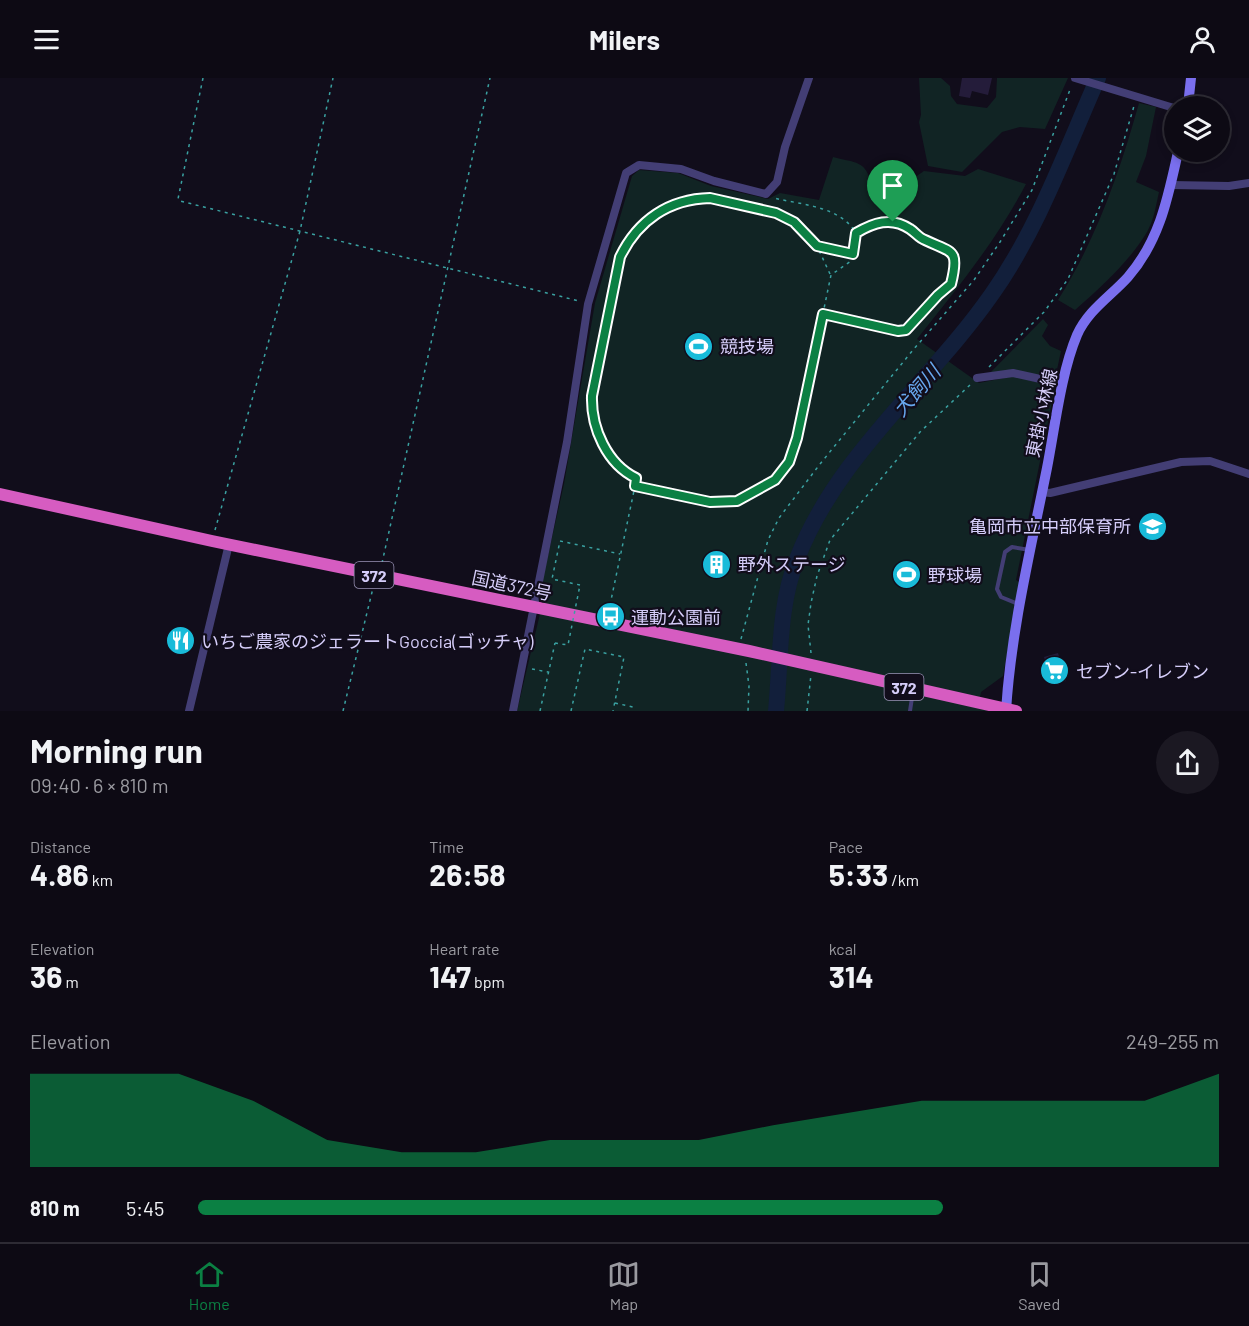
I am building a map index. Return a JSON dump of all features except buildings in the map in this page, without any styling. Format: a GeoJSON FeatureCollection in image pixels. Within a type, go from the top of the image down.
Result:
{"type":"FeatureCollection","features":[{"type":"Feature","properties":{"kind":"highway","name":"国道372号"},"geometry":{"type":"LineString","coordinates":[[0,495],[212,542],[744,650],[1009,710]]}},
{"type":"Feature","properties":{"kind":"main road"},"geometry":{"type":"LineString","coordinates":[[1189,96],[1191,78]]}},
{"type":"Feature","properties":{"kind":"main road","name":"東掛小林線"},"geometry":{"type":"LineString","coordinates":[[1009,710],[1008,679],[1021,605],[1063,384],[1077,335],[1086,319],[1129,276],[1148,249],[1164,215],[1176,162]]}},
{"type":"Feature","properties":{"kind":"street"},"geometry":{"type":"LineString","coordinates":[[513,711],[567,442],[588,304],[626,172],[639,165],[681,169],[714,181],[766,194],[777,182],[788,137],[809,78]]}},
{"type":"Feature","properties":{"kind":"street"},"geometry":{"type":"LineString","coordinates":[[1078,79],[1164,105]]}},
{"type":"Feature","properties":{"kind":"street"},"geometry":{"type":"LineString","coordinates":[[1171,185],[1229,186],[1249,183]]}},
{"type":"Feature","properties":{"kind":"street"},"geometry":{"type":"LineString","coordinates":[[977,378],[1013,373],[1063,384]]}},
{"type":"Feature","properties":{"kind":"street"},"geometry":{"type":"LineString","coordinates":[[1042,492],[1050,494],[1181,462],[1210,461],[1249,474]]}},
{"type":"Feature","properties":{"kind":"street"},"geometry":{"type":"LineString","coordinates":[[189,711],[228,544]]}},
{"type":"Feature","properties":{"kind":"lane"},"geometry":{"type":"LineString","coordinates":[[1021,605],[1001,597],[997,589],[1005,552],[1012,547],[1031,550]]}},
{"type":"Feature","properties":{"kind":"lane"},"geometry":{"type":"LineString","coordinates":[[910,711],[913,688]]}},
{"type":"Feature","properties":{"kind":"path"},"geometry":{"type":"LineString","coordinates":[[203,78],[178,200],[588,304]]}},
{"type":"Feature","properties":{"kind":"path"},"geometry":{"type":"LineString","coordinates":[[212,542],[300,231],[333,78]]}},
{"type":"Feature","properties":{"kind":"path"},"geometry":{"type":"LineString","coordinates":[[343,711],[376,576],[384,557],[490,78]]}},
{"type":"Feature","properties":{"kind":"path"},"geometry":{"type":"LineString","coordinates":[[748,711],[749,686],[744,650],[761,562],[768,540],[779,518],[898,368],[974,280],[1000,243],[1032,190],[1071,87]]}},
{"type":"Feature","properties":{"kind":"path"},"geometry":{"type":"LineString","coordinates":[[807,711],[808,625],[817,576],[830,540],[920,432],[1044,312],[1068,279],[1114,174],[1133,96]]}},
{"type":"Feature","properties":{"kind":"path"},"geometry":{"type":"LineString","coordinates":[[610,605],[636,478],[624,472],[607,451],[591,414],[592,396],[620,257],[637,231],[653,214],[672,205],[695,199],[710,198],[776,213],[794,222],[817,246],[831,275],[797,438],[789,462],[775,480],[737,501],[710,502],[635,486]]}},
{"type":"Feature","properties":{"kind":"path"},"geometry":{"type":"LineString","coordinates":[[770,198],[837,214],[850,223],[856,233],[851,261],[831,275]]}},
{"type":"Feature","properties":{"kind":"path"},"geometry":{"type":"LineString","coordinates":[[823,314],[898,331],[906,330],[951,284],[955,260],[950,252],[942,246],[923,240],[906,226],[881,221],[856,233]]}},
{"type":"Feature","properties":{"kind":"path"},"geometry":{"type":"LineString","coordinates":[[817,246],[853,254]]}},
{"type":"Feature","properties":{"kind":"path"},"geometry":{"type":"LineString","coordinates":[[540,711],[555,643],[568,645],[580,585],[552,579],[560,541],[621,554]]}},
{"type":"Feature","properties":{"kind":"path"},"geometry":{"type":"LineString","coordinates":[[571,711],[585,649],[624,657],[613,711]]}},
{"type":"Feature","properties":{"kind":"path"},"geometry":{"type":"LineString","coordinates":[[522,667],[548,672]]}},
{"type":"Feature","properties":{"kind":"path"},"geometry":{"type":"LineString","coordinates":[[615,703],[633,707],[633,711]]}},
{"type":"Feature","properties":{"kind":"green space"},"geometry":{"type":"Polygon","coordinates":[[[919,78],[941,78],[950,86],[951,96],[957,104],[987,108],[996,97],[997,78],[1068,78],[1045,129],[1020,127],[1002,132],[962,172],[928,166],[919,122],[921,115],[919,78]]]}},
{"type":"Feature","properties":{"kind":"green space"},"geometry":{"type":"Polygon","coordinates":[[[1139,103],[1156,107],[1146,156],[1136,182],[1159,192],[1153,217],[1147,232],[1132,254],[1075,310],[1058,300],[1084,253],[1106,204],[1139,103]]]}},
{"type":"Feature","properties":{"kind":"green space"},"geometry":{"type":"Polygon","coordinates":[[[833,157],[859,164],[866,171],[871,185],[896,179],[905,184],[924,171],[965,176],[978,169],[1026,184],[989,245],[917,339],[979,383],[1014,376],[1055,387],[1016,580],[1020,583],[1003,676],[981,692],[978,707],[988,711],[517,711],[543,601],[539,596],[564,484],[595,303],[632,176],[639,170],[678,173],[711,186],[768,199],[780,193],[819,200],[833,157]]]}},
{"type":"Feature","properties":{"kind":"green space"},"geometry":{"type":"Polygon","coordinates":[[[1043,319],[1048,325],[1042,336],[1050,346],[1061,351],[1055,379],[989,374],[1043,319]]]}},
{"type":"Feature","properties":{"kind":"waterway","name":"犬飼川"},"geometry":{"type":"LineString","coordinates":[[776,711],[786,596],[797,559],[814,521],[860,453],[967,327],[992,294],[1037,216],[1098,78]]}},
{"type":"Feature","properties":{"kind":"place","name":"競技場"},"geometry":{"type":"Point","coordinates":[699,346]}},
{"type":"Feature","properties":{"kind":"place","name":"亀岡市立中部保育所"},"geometry":{"type":"Point","coordinates":[1152,526]}},
{"type":"Feature","properties":{"kind":"place","name":"野外ステージ"},"geometry":{"type":"Point","coordinates":[717,564]}},
{"type":"Feature","properties":{"kind":"place","name":"野球場"},"geometry":{"type":"Point","coordinates":[907,575]}},
{"type":"Feature","properties":{"kind":"place","name":"運動公園前"},"geometry":{"type":"Point","coordinates":[610,617]}},
{"type":"Feature","properties":{"kind":"place","name":"いちご農家のジェラートGoccia(ゴッチャ)"},"geometry":{"type":"Point","coordinates":[180,641]}},
{"type":"Feature","properties":{"kind":"place","name":"セブン-イレブン"},"geometry":{"type":"Point","coordinates":[1055,671]}},
{"type":"Feature","properties":{"kind":"route"},"geometry":{"type":"LineString","coordinates":[[710,198],[755,207],[776,213],[794,222],[817,246],[853,254],[856,233],[881,221],[893,222],[906,226],[923,240],[942,246],[950,252],[955,260],[951,284],[906,330],[898,331],[823,314],[797,438],[789,462],[775,480],[737,501],[710,502],[635,486],[636,478],[624,472],[607,451],[597,431],[591,414],[592,396],[620,257],[637,231],[653,214],[672,205],[695,199],[710,198]]}}]}
